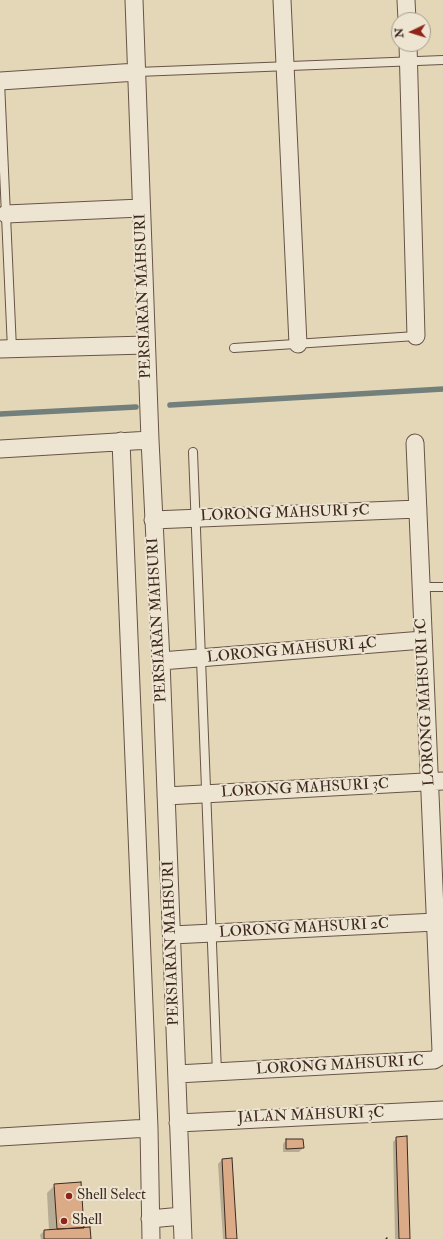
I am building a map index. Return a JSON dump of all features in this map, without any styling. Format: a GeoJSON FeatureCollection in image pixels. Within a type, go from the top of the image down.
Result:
{"type":"FeatureCollection","features":[{"type":"Feature","properties":{"kind":"street","name":"PERSIARAN MAHSURI"},"geometry":{"type":"LineString","coordinates":[[134,0],[146,345],[153,520],[161,661],[183,1239]]}},
{"type":"Feature","properties":{"kind":"street"},"geometry":{"type":"LineString","coordinates":[[282,0],[298,344]]}},
{"type":"Feature","properties":{"kind":"street"},"geometry":{"type":"LineString","coordinates":[[406,0],[407,12]]}},
{"type":"Feature","properties":{"kind":"street"},"geometry":{"type":"LineString","coordinates":[[408,52],[416,336]]}},
{"type":"Feature","properties":{"kind":"street"},"geometry":{"type":"LineString","coordinates":[[0,81],[137,72]]}},
{"type":"Feature","properties":{"kind":"street"},"geometry":{"type":"LineString","coordinates":[[6,214],[141,208]]}},
{"type":"Feature","properties":{"kind":"street"},"geometry":{"type":"LineString","coordinates":[[6,349],[146,345]]}},
{"type":"Feature","properties":{"kind":"street"},"geometry":{"type":"LineString","coordinates":[[0,449],[150,440]]}},
{"type":"Feature","properties":{"kind":"street"},"geometry":{"type":"LineString","coordinates":[[121,441],[149,1128],[151,1239]]}},
{"type":"Feature","properties":{"kind":"street","name":"LORONG MAHSURI 1C"},"geometry":{"type":"LineString","coordinates":[[177,1074],[434,1060],[439,1057],[441,1051],[436,922],[436,781],[423,640],[415,443]]}},
{"type":"Feature","properties":{"kind":"street","name":"LORONG MAHSURI 5C"},"geometry":{"type":"LineString","coordinates":[[153,520],[418,509]]}},
{"type":"Feature","properties":{"kind":"street","name":"LORONG MAHSURI 4C"},"geometry":{"type":"LineString","coordinates":[[161,661],[423,640]]}},
{"type":"Feature","properties":{"kind":"street","name":"LORONG MAHSURI 3C"},"geometry":{"type":"LineString","coordinates":[[166,796],[436,781]]}},
{"type":"Feature","properties":{"kind":"street","name":"LORONG MAHSURI 2C"},"geometry":{"type":"LineString","coordinates":[[172,935],[436,922]]}},
{"type":"Feature","properties":{"kind":"street","name":"JALAN MAHSURI 3C"},"geometry":{"type":"LineString","coordinates":[[178,1123],[443,1110]]}},
{"type":"Feature","properties":{"kind":"street"},"geometry":{"type":"LineString","coordinates":[[0,1137],[149,1128]]}},
{"type":"Feature","properties":{"kind":"street"},"geometry":{"type":"LineString","coordinates":[[150,1219],[182,1216]]}},
{"type":"Feature","properties":{"kind":"lane"},"geometry":{"type":"LineString","coordinates":[[137,72],[443,60]]}},
{"type":"Feature","properties":{"kind":"lane"},"geometry":{"type":"LineString","coordinates":[[0,81],[6,214],[6,349]]}},
{"type":"Feature","properties":{"kind":"lane"},"geometry":{"type":"LineString","coordinates":[[234,348],[416,336]]}},
{"type":"Feature","properties":{"kind":"lane"},"geometry":{"type":"LineString","coordinates":[[193,452],[217,1073]]}},
{"type":"Feature","properties":{"kind":"lane"},"geometry":{"type":"LineString","coordinates":[[420,587],[443,586]]}},
{"type":"Feature","properties":{"kind":"building"},"geometry":{"type":"Polygon","coordinates":[[[407,1136],[410,1239],[399,1239],[396,1137],[407,1136]]]}},
{"type":"Feature","properties":{"kind":"building"},"geometry":{"type":"Polygon","coordinates":[[[286,1139],[303,1139],[304,1148],[286,1149],[286,1139]]]}},
{"type":"Feature","properties":{"kind":"building"},"geometry":{"type":"Polygon","coordinates":[[[232,1158],[237,1239],[226,1239],[222,1159],[232,1158]]]}},
{"type":"Feature","properties":{"kind":"building"},"geometry":{"type":"Polygon","coordinates":[[[81,1182],[84,1228],[57,1229],[54,1184],[81,1182]]]}},
{"type":"Feature","properties":{"kind":"building"},"geometry":{"type":"Polygon","coordinates":[[[90,1227],[91,1239],[44,1239],[44,1230],[90,1227]]]}},
{"type":"Feature","properties":{"kind":"waterway"},"geometry":{"type":"LineString","coordinates":[[170,405],[443,389]]}},
{"type":"Feature","properties":{"kind":"waterway"},"geometry":{"type":"LineString","coordinates":[[0,414],[136,407]]}},
{"type":"Feature","properties":{"kind":"place","name":"Shell Select"},"geometry":{"type":"Point","coordinates":[69,1196]}},
{"type":"Feature","properties":{"kind":"place","name":"Shell"},"geometry":{"type":"Point","coordinates":[64,1221]}}]}
